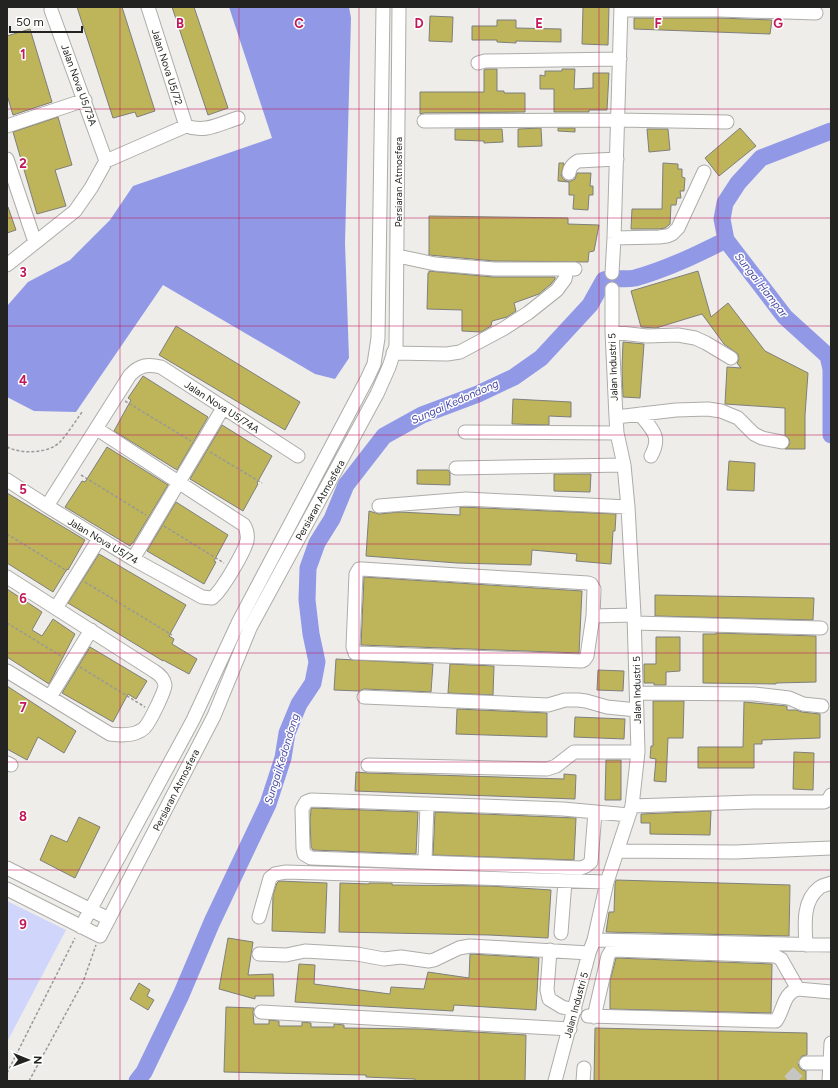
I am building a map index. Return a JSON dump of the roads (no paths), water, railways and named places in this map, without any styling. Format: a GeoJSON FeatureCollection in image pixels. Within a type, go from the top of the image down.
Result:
{"type":"FeatureCollection","features":[{"type":"Feature","properties":{"kind":"street","name":"Jalan Nova U5/72"},"geometry":{"type":"LineString","coordinates":[[148,7],[186,126]]}},
{"type":"Feature","properties":{"kind":"street","name":"Persiaran Atmosfera"},"geometry":{"type":"LineString","coordinates":[[383,7],[378,338],[374,364],[239,621],[193,720],[81,927],[100,936],[214,716],[250,628],[377,394],[394,353],[396,346],[398,256],[399,7]]}},
{"type":"Feature","properties":{"kind":"street"},"geometry":{"type":"LineString","coordinates":[[612,273],[621,9],[782,9],[816,12]]}},
{"type":"Feature","properties":{"kind":"street","name":"Jalan Nova U5/73A"},"geometry":{"type":"LineString","coordinates":[[51,10],[106,161]]}},
{"type":"Feature","properties":{"kind":"street"},"geometry":{"type":"LineString","coordinates":[[478,63],[484,61],[620,59]]}},
{"type":"Feature","properties":{"kind":"street"},"geometry":{"type":"LineString","coordinates":[[7,126],[85,100]]}},
{"type":"Feature","properties":{"kind":"street"},"geometry":{"type":"LineString","coordinates":[[7,265],[75,211],[91,188],[106,161],[186,126],[195,129],[206,128],[238,118]]}},
{"type":"Feature","properties":{"kind":"street"},"geometry":{"type":"LineString","coordinates":[[424,121],[618,120],[727,122]]}},
{"type":"Feature","properties":{"kind":"street"},"geometry":{"type":"LineString","coordinates":[[7,159],[35,242]]}},
{"type":"Feature","properties":{"kind":"street"},"geometry":{"type":"LineString","coordinates":[[569,173],[570,168],[578,161],[616,159]]}},
{"type":"Feature","properties":{"kind":"street"},"geometry":{"type":"LineString","coordinates":[[614,238],[659,238],[672,234],[678,228],[704,172]]}},
{"type":"Feature","properties":{"kind":"street"},"geometry":{"type":"LineString","coordinates":[[394,353],[447,354],[460,352],[503,329],[528,312],[557,290],[572,269],[494,269],[435,264],[398,256]]}},
{"type":"Feature","properties":{"kind":"street","name":"Jalan Industri 5"},"geometry":{"type":"LineString","coordinates":[[555,1081],[594,940],[607,882],[630,810],[638,752],[635,619],[628,507],[624,466],[617,433],[612,332],[612,289]]}},
{"type":"Feature","properties":{"kind":"street"},"geometry":{"type":"LineString","coordinates":[[612,332],[647,336],[678,335],[695,338],[731,358]]}},
{"type":"Feature","properties":{"kind":"street","name":"Jalan Nova U5/74A"},"geometry":{"type":"LineString","coordinates":[[97,429],[130,375],[137,368],[153,366],[162,368],[298,456]]}},
{"type":"Feature","properties":{"kind":"street"},"geometry":{"type":"LineString","coordinates":[[132,559],[223,408]]}},
{"type":"Feature","properties":{"kind":"street"},"geometry":{"type":"LineString","coordinates":[[616,417],[676,410],[708,409],[721,411],[738,418],[754,434],[762,438],[782,442]]}},
{"type":"Feature","properties":{"kind":"street"},"geometry":{"type":"LineString","coordinates":[[640,414],[652,429],[656,439],[657,444],[651,456]]}},
{"type":"Feature","properties":{"kind":"street"},"geometry":{"type":"LineString","coordinates":[[46,506],[97,429],[178,483]]}},
{"type":"Feature","properties":{"kind":"street"},"geometry":{"type":"LineString","coordinates":[[465,432],[617,433]]}},
{"type":"Feature","properties":{"kind":"street"},"geometry":{"type":"LineString","coordinates":[[456,468],[624,466]]}},
{"type":"Feature","properties":{"kind":"street","name":"Jalan Nova U5/74"},"geometry":{"type":"LineString","coordinates":[[7,480],[132,559],[202,597],[212,598],[217,595],[224,586],[246,545],[246,530],[244,526],[178,483]]}},
{"type":"Feature","properties":{"kind":"street"},"geometry":{"type":"LineString","coordinates":[[379,506],[466,498],[628,507]]}},
{"type":"Feature","properties":{"kind":"street"},"geometry":{"type":"LineString","coordinates":[[56,608],[99,539]]}},
{"type":"Feature","properties":{"kind":"street"},"geometry":{"type":"LineString","coordinates":[[362,569],[588,583],[591,584],[594,589],[593,616],[588,656],[582,661],[358,653],[355,652],[353,647],[356,571],[362,569]]}},
{"type":"Feature","properties":{"kind":"street"},"geometry":{"type":"LineString","coordinates":[[7,577],[160,675],[164,680],[165,686],[164,692],[146,726],[139,732],[128,734],[110,734],[7,671]]}},
{"type":"Feature","properties":{"kind":"street"},"geometry":{"type":"LineString","coordinates":[[593,616],[820,628]]}},
{"type":"Feature","properties":{"kind":"street"},"geometry":{"type":"LineString","coordinates":[[50,697],[91,630]]}},
{"type":"Feature","properties":{"kind":"street"},"geometry":{"type":"LineString","coordinates":[[637,693],[754,694],[789,698],[803,704],[822,706]]}},
{"type":"Feature","properties":{"kind":"street"},"geometry":{"type":"LineString","coordinates":[[364,697],[548,705],[565,700],[578,700],[607,707],[637,710]]}},
{"type":"Feature","properties":{"kind":"street"},"geometry":{"type":"LineString","coordinates":[[368,765],[547,769],[556,766],[574,752],[638,752]]}},
{"type":"Feature","properties":{"kind":"street"},"geometry":{"type":"LineString","coordinates":[[595,812],[591,862],[581,868],[308,857],[304,854],[303,848],[302,809],[306,802],[311,800],[563,809],[595,812],[746,802],[824,802],[828,800],[831,795]]}},
{"type":"Feature","properties":{"kind":"street"},"geometry":{"type":"LineString","coordinates":[[425,861],[427,804]]}},
{"type":"Feature","properties":{"kind":"street"},"geometry":{"type":"LineString","coordinates":[[617,851],[735,852],[831,848]]}},
{"type":"Feature","properties":{"kind":"street"},"geometry":{"type":"LineString","coordinates":[[7,868],[109,919]]}},
{"type":"Feature","properties":{"kind":"street"},"geometry":{"type":"LineString","coordinates":[[259,917],[270,878],[275,874],[286,872],[607,882]]}},
{"type":"Feature","properties":{"kind":"street"},"geometry":{"type":"LineString","coordinates":[[561,933],[565,881]]}},
{"type":"Feature","properties":{"kind":"street"},"geometry":{"type":"LineString","coordinates":[[806,945],[805,921],[809,900],[819,887],[831,883]]}},
{"type":"Feature","properties":{"kind":"street"},"geometry":{"type":"LineString","coordinates":[[7,889],[81,927]]}},
{"type":"Feature","properties":{"kind":"street"},"geometry":{"type":"LineString","coordinates":[[594,940],[831,946]]}},
{"type":"Feature","properties":{"kind":"street"},"geometry":{"type":"LineString","coordinates":[[259,954],[286,955],[304,951],[357,954],[384,959],[401,957],[429,961],[459,948],[470,946],[590,953]]}},
{"type":"Feature","properties":{"kind":"street"},"geometry":{"type":"LineString","coordinates":[[550,950],[547,990],[549,999],[562,1007],[575,1010]]}},
{"type":"Feature","properties":{"kind":"street"},"geometry":{"type":"LineString","coordinates":[[798,989],[781,959],[777,956],[615,950],[611,951],[608,956],[591,1016],[776,1021],[787,996],[794,990],[798,989],[831,992]]}},
{"type":"Feature","properties":{"kind":"street"},"geometry":{"type":"LineString","coordinates":[[261,1012],[570,1029]]}},
{"type":"Feature","properties":{"kind":"street"},"geometry":{"type":"LineString","coordinates":[[829,1081],[831,1043]]}},
{"type":"Feature","properties":{"kind":"street"},"geometry":{"type":"LineString","coordinates":[[806,1063],[830,1063]]}},
{"type":"Feature","properties":{"kind":"water"},"geometry":{"type":"Polygon","coordinates":[[[229,7],[349,7],[351,18],[345,243],[349,358],[335,379],[315,374],[163,285],[76,412],[34,411],[7,397],[7,306],[28,282],[70,260],[110,220],[133,186],[272,138],[229,7]]]}},
{"type":"Feature","properties":{"kind":"waterway","name":"Sungai Kedondong"},"geometry":{"type":"LineString","coordinates":[[137,1081],[144,1072],[181,995],[212,922],[268,804],[283,758],[287,733],[299,704],[313,683],[317,662],[311,634],[307,600],[308,568],[317,543],[332,519],[346,485],[384,436],[422,415],[478,394],[514,377],[541,358],[590,305],[604,280],[635,278],[681,261],[726,240],[722,219],[725,203],[738,183],[761,158],[831,131]]}},
{"type":"Feature","properties":{"kind":"waterway","name":"Sungai Hampar"},"geometry":{"type":"LineString","coordinates":[[726,240],[785,317],[828,356],[831,369],[831,435]]}},
{"type":"Feature","properties":{"kind":"tunnel"},"geometry":{"type":"LineString","coordinates":[[789,1081],[806,1063]]}}]}
